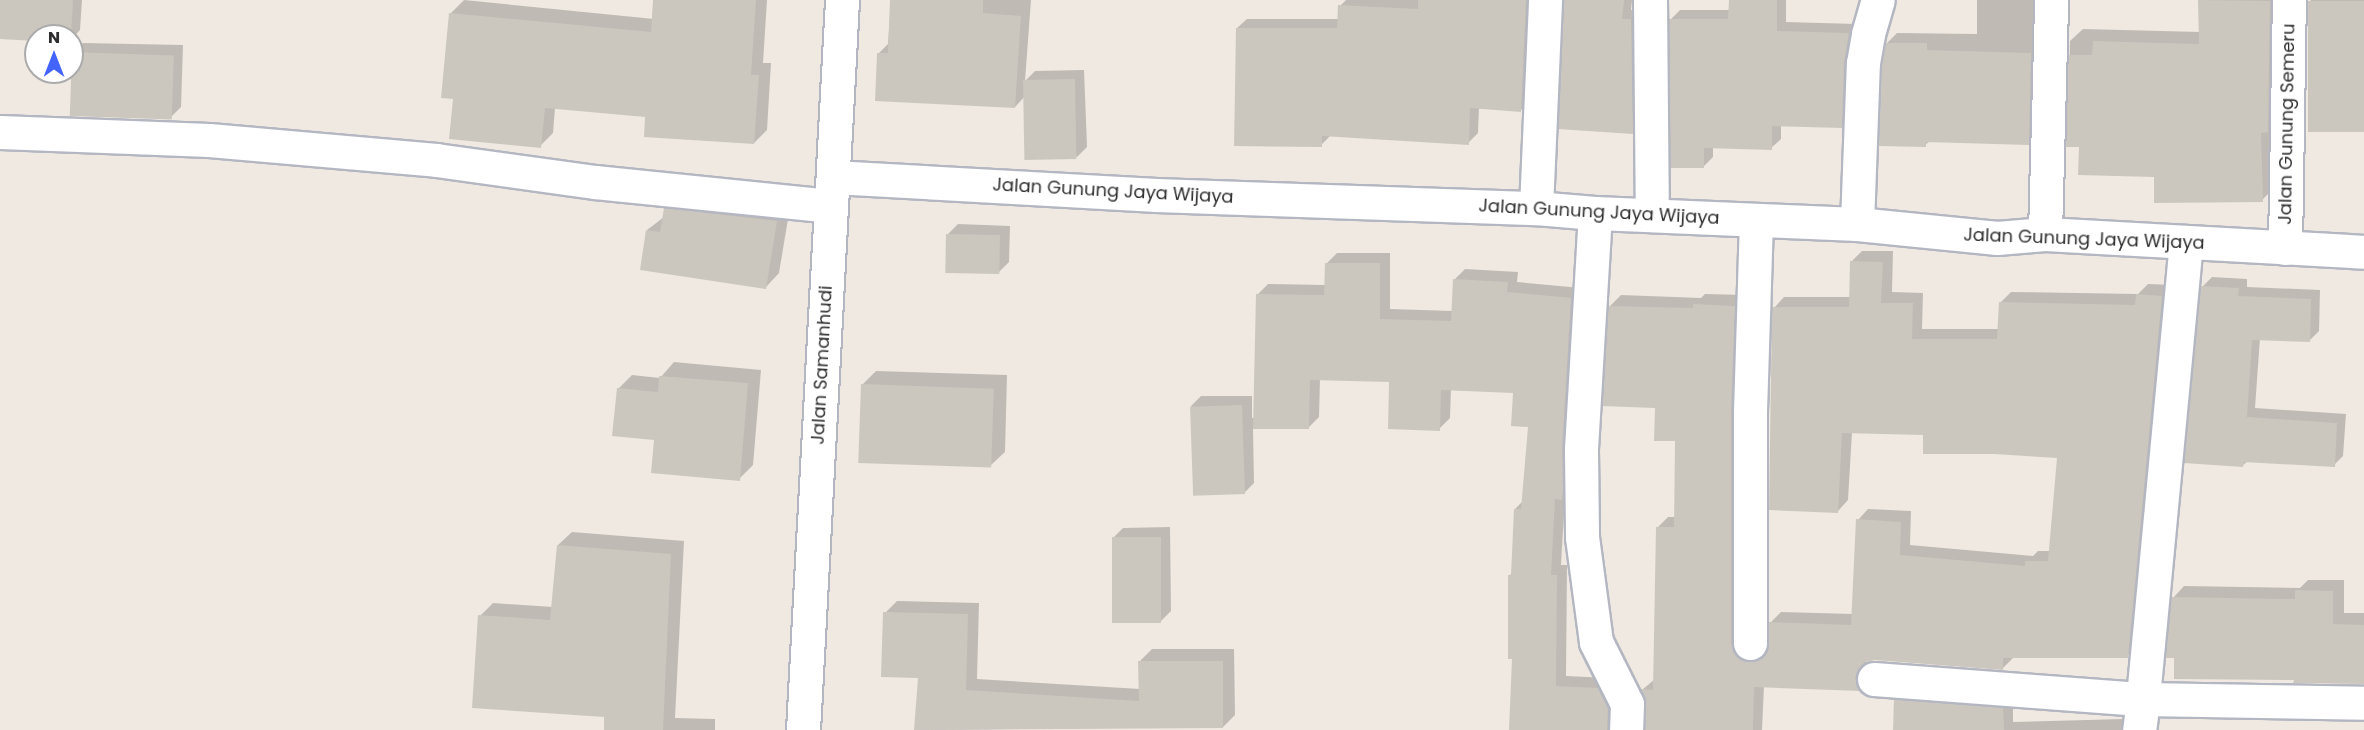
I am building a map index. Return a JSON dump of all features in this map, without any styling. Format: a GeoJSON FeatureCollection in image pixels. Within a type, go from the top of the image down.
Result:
{"type":"FeatureCollection","features":[{"type":"Feature","properties":{"kind":"street","name":"Jalan Samanhudi"},"geometry":{"type":"LineString","coordinates":[[803,730],[842,0]]}},
{"type":"Feature","properties":{"kind":"street"},"geometry":{"type":"LineString","coordinates":[[1536,208],[1545,0]]}},
{"type":"Feature","properties":{"kind":"street"},"geometry":{"type":"LineString","coordinates":[[1650,0],[1652,214]]}},
{"type":"Feature","properties":{"kind":"street"},"geometry":{"type":"LineString","coordinates":[[1857,224],[1863,63],[1868,34],[1878,0]]}},
{"type":"Feature","properties":{"kind":"street"},"geometry":{"type":"LineString","coordinates":[[2045,234],[2051,0]]}},
{"type":"Feature","properties":{"kind":"street","name":"Jalan Gunung Semeru"},"geometry":{"type":"LineString","coordinates":[[2284,248],[2289,0]]}},
{"type":"Feature","properties":{"kind":"street","name":"Jalan Gunung Jaya Wijaya"},"geometry":{"type":"LineString","coordinates":[[0,132],[209,140],[436,160],[595,182],[832,191],[1156,195],[1536,208],[1595,213],[1857,224],[1997,238],[2045,234],[2364,252]]}},
{"type":"Feature","properties":{"kind":"street"},"geometry":{"type":"LineString","coordinates":[[1595,213],[1581,451],[1582,537],[1596,642],[1627,704],[1626,730]]}},
{"type":"Feature","properties":{"kind":"street"},"geometry":{"type":"LineString","coordinates":[[1750,643],[1750,411],[1756,221]]}},
{"type":"Feature","properties":{"kind":"street"},"geometry":{"type":"LineString","coordinates":[[2141,715],[2186,242]]}},
{"type":"Feature","properties":{"kind":"street"},"geometry":{"type":"LineString","coordinates":[[1874,679],[2141,715],[2364,703]]}},
{"type":"Feature","properties":{"kind":"building"},"geometry":{"type":"Polygon","coordinates":[[[0,0],[73,0],[72,24],[24,24],[24,40],[0,39],[0,0]]]}},
{"type":"Feature","properties":{"kind":"building"},"geometry":{"type":"Polygon","coordinates":[[[653,0],[756,0],[751,75],[759,75],[754,144],[644,137],[645,117],[545,108],[541,148],[449,139],[453,99],[441,98],[449,13],[651,32],[653,0]]]}},
{"type":"Feature","properties":{"kind":"building"},"geometry":{"type":"Polygon","coordinates":[[[890,0],[983,0],[983,13],[1021,16],[1015,108],[875,101],[877,53],[888,53],[890,0]]]}},
{"type":"Feature","properties":{"kind":"building"},"geometry":{"type":"Polygon","coordinates":[[[1418,0],[1526,0],[1521,112],[1470,108],[1469,145],[1322,136],[1322,147],[1234,146],[1236,28],[1337,28],[1338,5],[1418,9],[1418,0]]]}},
{"type":"Feature","properties":{"kind":"building"},"geometry":{"type":"Polygon","coordinates":[[[1564,0],[1624,0],[1622,19],[1631,19],[1633,134],[1558,129],[1564,0]]]}},
{"type":"Feature","properties":{"kind":"building"},"geometry":{"type":"Polygon","coordinates":[[[1729,0],[1777,0],[1777,31],[1849,33],[1844,62],[1842,128],[1772,126],[1772,150],[1704,148],[1704,168],[1670,168],[1669,19],[1728,19],[1729,0]]]}},
{"type":"Feature","properties":{"kind":"building"},"geometry":{"type":"Polygon","coordinates":[[[2198,0],[2270,1],[2268,132],[2261,133],[2263,202],[2154,203],[2154,177],[2078,175],[2079,147],[2066,147],[2068,55],[2092,55],[2093,41],[2199,44],[2198,0]]]}},
{"type":"Feature","properties":{"kind":"building"},"geometry":{"type":"Polygon","coordinates":[[[2308,1],[2364,1],[2364,132],[2308,132],[2308,1]]]}},
{"type":"Feature","properties":{"kind":"building"},"geometry":{"type":"Polygon","coordinates":[[[1886,43],[1927,43],[1927,50],[2031,53],[2029,145],[1926,142],[1926,147],[1879,146],[1882,65],[1886,43]]]}},
{"type":"Feature","properties":{"kind":"building"},"geometry":{"type":"Polygon","coordinates":[[[84,52],[174,56],[172,120],[70,116],[71,84],[84,84],[84,52]]]}},
{"type":"Feature","properties":{"kind":"building"},"geometry":{"type":"Polygon","coordinates":[[[1075,79],[1076,159],[1024,160],[1023,80],[1075,79]]]}},
{"type":"Feature","properties":{"kind":"building"},"geometry":{"type":"Polygon","coordinates":[[[664,208],[777,221],[766,289],[640,270],[646,230],[660,232],[664,208]]]}},
{"type":"Feature","properties":{"kind":"building"},"geometry":{"type":"Polygon","coordinates":[[[946,234],[1000,235],[999,274],[945,273],[946,234]]]}},
{"type":"Feature","properties":{"kind":"building"},"geometry":{"type":"Polygon","coordinates":[[[1850,261],[1883,262],[1881,303],[1913,303],[1912,339],[1997,339],[1999,302],[2135,305],[2136,294],[2162,296],[2128,658],[2003,658],[2003,670],[1875,660],[1865,662],[1858,669],[1855,678],[1861,691],[1754,687],[1753,730],[1645,730],[1646,705],[1641,689],[1653,690],[1656,527],[1674,527],[1675,441],[1654,441],[1655,408],[1602,406],[1608,306],[1693,308],[1693,304],[1735,306],[1731,410],[1731,643],[1734,653],[1741,659],[1751,662],[1760,659],[1766,653],[1769,622],[1851,625],[1856,519],[1901,522],[1900,555],[2025,566],[2025,561],[2048,561],[2057,458],[1994,454],[1923,454],[1923,435],[1842,433],[1838,513],[1769,510],[1772,307],[1849,307],[1850,261]]]}},
{"type":"Feature","properties":{"kind":"building"},"geometry":{"type":"Polygon","coordinates":[[[1325,263],[1380,263],[1380,319],[1451,321],[1453,279],[1508,282],[1507,292],[1571,298],[1562,450],[1563,490],[1562,500],[1555,499],[1551,575],[1557,575],[1556,686],[1598,688],[1608,708],[1607,730],[1509,730],[1512,659],[1508,659],[1508,575],[1511,575],[1514,509],[1521,509],[1528,427],[1511,426],[1513,393],[1441,390],[1440,431],[1388,429],[1389,382],[1310,380],[1309,429],[1253,429],[1256,294],[1324,295],[1325,263]]]}},
{"type":"Feature","properties":{"kind":"building"},"geometry":{"type":"Polygon","coordinates":[[[2201,286],[2239,288],[2238,296],[2311,299],[2310,342],[2252,340],[2247,417],[2337,423],[2335,467],[2244,462],[2243,467],[2184,463],[2201,286]]]}},
{"type":"Feature","properties":{"kind":"building"},"geometry":{"type":"Polygon","coordinates":[[[659,376],[748,383],[740,481],[651,473],[654,440],[612,436],[617,388],[658,392],[659,376]]]}},
{"type":"Feature","properties":{"kind":"building"},"geometry":{"type":"Polygon","coordinates":[[[861,384],[994,389],[991,468],[858,463],[861,384]]]}},
{"type":"Feature","properties":{"kind":"building"},"geometry":{"type":"Polygon","coordinates":[[[1242,405],[1245,494],[1193,496],[1190,407],[1242,405]]]}},
{"type":"Feature","properties":{"kind":"building"},"geometry":{"type":"Polygon","coordinates":[[[1112,537],[1161,537],[1161,623],[1112,623],[1112,537]]]}},
{"type":"Feature","properties":{"kind":"building"},"geometry":{"type":"Polygon","coordinates":[[[557,545],[671,554],[663,730],[604,730],[604,717],[472,708],[478,615],[550,620],[557,545]]]}},
{"type":"Feature","properties":{"kind":"building"},"geometry":{"type":"Polygon","coordinates":[[[2295,590],[2333,591],[2333,624],[2364,625],[2364,684],[2293,683],[2294,680],[2174,679],[2174,658],[2166,658],[2171,597],[2295,599],[2295,590]]]}},
{"type":"Feature","properties":{"kind":"building"},"geometry":{"type":"Polygon","coordinates":[[[883,612],[968,614],[966,690],[1139,701],[1138,661],[1223,661],[1223,728],[914,730],[918,678],[881,677],[883,612]]]}},
{"type":"Feature","properties":{"kind":"building"},"geometry":{"type":"Polygon","coordinates":[[[1894,699],[2003,707],[2004,730],[1893,730],[1894,699]]]}}]}
